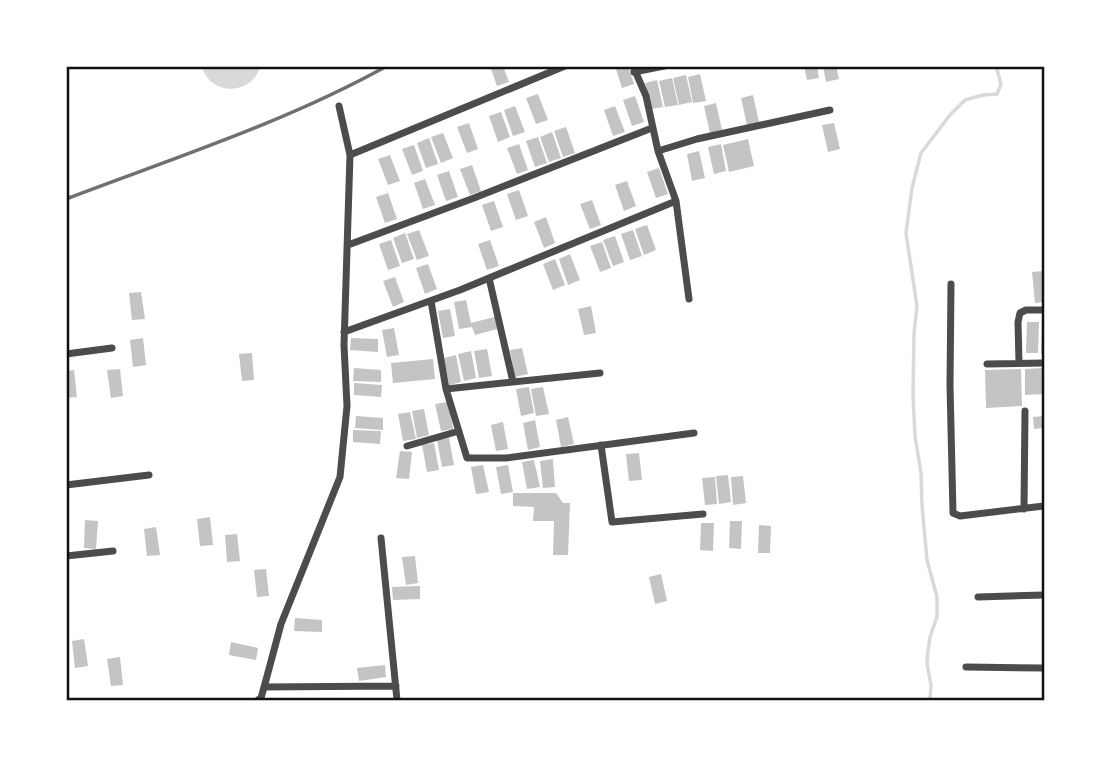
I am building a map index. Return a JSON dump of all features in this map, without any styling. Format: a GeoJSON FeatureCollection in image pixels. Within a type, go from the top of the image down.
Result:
{"type":"FeatureCollection","features":[{"type":"Feature","properties":{"kind":"street"},"geometry":{"type":"LineString","coordinates":[[350,155],[565,66]]}},
{"type":"Feature","properties":{"kind":"street"},"geometry":{"type":"LineString","coordinates":[[664,66],[634,69],[646,96],[657,151],[676,201],[689,299]]}},
{"type":"Feature","properties":{"kind":"street"},"geometry":{"type":"LineString","coordinates":[[258,701],[281,624],[340,477],[347,406],[344,332],[350,155],[339,106]]}},
{"type":"Feature","properties":{"kind":"street"},"geometry":{"type":"LineString","coordinates":[[657,151],[697,139],[830,110]]}},
{"type":"Feature","properties":{"kind":"street"},"geometry":{"type":"LineString","coordinates":[[348,245],[652,128]]}},
{"type":"Feature","properties":{"kind":"street"},"geometry":{"type":"LineString","coordinates":[[344,332],[489,278],[676,201]]}},
{"type":"Feature","properties":{"kind":"street"},"geometry":{"type":"LineString","coordinates":[[489,278],[513,382]]}},
{"type":"Feature","properties":{"kind":"street"},"geometry":{"type":"LineString","coordinates":[[951,284],[953,513],[960,516],[1045,506]]}},
{"type":"Feature","properties":{"kind":"street"},"geometry":{"type":"LineString","coordinates":[[430,301],[446,389],[467,458],[506,458],[694,433]]}},
{"type":"Feature","properties":{"kind":"street"},"geometry":{"type":"LineString","coordinates":[[1019,363],[1020,313],[1026,310],[1045,310]]}},
{"type":"Feature","properties":{"kind":"street"},"geometry":{"type":"LineString","coordinates":[[66,354],[112,348]]}},
{"type":"Feature","properties":{"kind":"street"},"geometry":{"type":"LineString","coordinates":[[987,364],[1045,363]]}},
{"type":"Feature","properties":{"kind":"street"},"geometry":{"type":"LineString","coordinates":[[446,389],[600,373]]}},
{"type":"Feature","properties":{"kind":"street"},"geometry":{"type":"LineString","coordinates":[[1024,509],[1025,411]]}},
{"type":"Feature","properties":{"kind":"street"},"geometry":{"type":"LineString","coordinates":[[407,446],[458,431]]}},
{"type":"Feature","properties":{"kind":"street"},"geometry":{"type":"LineString","coordinates":[[601,445],[612,522],[703,514]]}},
{"type":"Feature","properties":{"kind":"street"},"geometry":{"type":"LineString","coordinates":[[66,485],[149,475]]}},
{"type":"Feature","properties":{"kind":"street"},"geometry":{"type":"LineString","coordinates":[[380,538],[397,701]]}},
{"type":"Feature","properties":{"kind":"street"},"geometry":{"type":"LineString","coordinates":[[66,555],[113,551]]}},
{"type":"Feature","properties":{"kind":"street"},"geometry":{"type":"LineString","coordinates":[[978,597],[1045,595]]}},
{"type":"Feature","properties":{"kind":"street"},"geometry":{"type":"LineString","coordinates":[[966,667],[1045,668]]}},
{"type":"Feature","properties":{"kind":"street"},"geometry":{"type":"LineString","coordinates":[[264,687],[396,687]]}},
{"type":"Feature","properties":{"kind":"shaded area"},"geometry":{"type":"Polygon","coordinates":[[[202,66],[260,67],[256,77],[249,83],[231,89],[213,83],[206,77],[202,66]]]}},
{"type":"Feature","properties":{"kind":"building"},"geometry":{"type":"Polygon","coordinates":[[[490,66],[503,66],[509,82],[497,86],[490,66]]]}},
{"type":"Feature","properties":{"kind":"building"},"geometry":{"type":"Polygon","coordinates":[[[615,66],[628,66],[634,84],[622,88],[615,66]]]}},
{"type":"Feature","properties":{"kind":"building"},"geometry":{"type":"Polygon","coordinates":[[[804,66],[817,66],[819,78],[807,80],[804,66]]]}},
{"type":"Feature","properties":{"kind":"building"},"geometry":{"type":"Polygon","coordinates":[[[823,66],[836,66],[839,79],[826,82],[823,66]]]}},
{"type":"Feature","properties":{"kind":"building"},"geometry":{"type":"Polygon","coordinates":[[[700,74],[706,101],[693,103],[688,77],[700,74]]]}},
{"type":"Feature","properties":{"kind":"building"},"geometry":{"type":"Polygon","coordinates":[[[686,75],[692,102],[679,105],[673,78],[686,75]]]}},
{"type":"Feature","properties":{"kind":"building"},"geometry":{"type":"Polygon","coordinates":[[[672,78],[678,105],[665,107],[659,81],[672,78]]]}},
{"type":"Feature","properties":{"kind":"building"},"geometry":{"type":"Polygon","coordinates":[[[657,80],[663,107],[651,109],[645,83],[657,80]]]}},
{"type":"Feature","properties":{"kind":"building"},"geometry":{"type":"Polygon","coordinates":[[[538,94],[548,120],[536,124],[526,98],[538,94]]]}},
{"type":"Feature","properties":{"kind":"building"},"geometry":{"type":"Polygon","coordinates":[[[753,95],[759,122],[747,125],[741,98],[753,95]]]}},
{"type":"Feature","properties":{"kind":"building"},"geometry":{"type":"Polygon","coordinates":[[[635,96],[644,122],[632,126],[623,100],[635,96]]]}},
{"type":"Feature","properties":{"kind":"building"},"geometry":{"type":"Polygon","coordinates":[[[716,103],[722,130],[710,133],[704,106],[716,103]]]}},
{"type":"Feature","properties":{"kind":"building"},"geometry":{"type":"Polygon","coordinates":[[[515,106],[525,132],[513,136],[504,110],[515,106]]]}},
{"type":"Feature","properties":{"kind":"building"},"geometry":{"type":"Polygon","coordinates":[[[615,106],[625,132],[613,136],[604,110],[615,106]]]}},
{"type":"Feature","properties":{"kind":"building"},"geometry":{"type":"Polygon","coordinates":[[[501,112],[510,137],[498,142],[489,116],[501,112]]]}},
{"type":"Feature","properties":{"kind":"building"},"geometry":{"type":"Polygon","coordinates":[[[469,123],[478,149],[467,153],[457,127],[469,123]]]}},
{"type":"Feature","properties":{"kind":"building"},"geometry":{"type":"Polygon","coordinates":[[[834,123],[840,149],[828,152],[822,125],[834,123]]]}},
{"type":"Feature","properties":{"kind":"building"},"geometry":{"type":"Polygon","coordinates":[[[566,127],[575,153],[563,157],[554,131],[566,127]]]}},
{"type":"Feature","properties":{"kind":"building"},"geometry":{"type":"Polygon","coordinates":[[[552,132],[561,158],[549,162],[540,137],[552,132]]]}},
{"type":"Feature","properties":{"kind":"building"},"geometry":{"type":"Polygon","coordinates":[[[443,133],[453,158],[441,163],[431,137],[443,133]]]}},
{"type":"Feature","properties":{"kind":"building"},"geometry":{"type":"Polygon","coordinates":[[[538,137],[547,163],[535,167],[526,141],[538,137]]]}},
{"type":"Feature","properties":{"kind":"building"},"geometry":{"type":"Polygon","coordinates":[[[429,138],[438,164],[426,168],[417,143],[429,138]]]}},
{"type":"Feature","properties":{"kind":"building"},"geometry":{"type":"Polygon","coordinates":[[[748,139],[754,166],[729,172],[723,145],[748,139]]]}},
{"type":"Feature","properties":{"kind":"building"},"geometry":{"type":"Polygon","coordinates":[[[519,144],[528,170],[517,174],[507,148],[519,144]]]}},
{"type":"Feature","properties":{"kind":"building"},"geometry":{"type":"Polygon","coordinates":[[[721,144],[726,171],[714,174],[708,147],[721,144]]]}},
{"type":"Feature","properties":{"kind":"building"},"geometry":{"type":"Polygon","coordinates":[[[414,145],[423,171],[412,175],[402,149],[414,145]]]}},
{"type":"Feature","properties":{"kind":"building"},"geometry":{"type":"Polygon","coordinates":[[[699,151],[705,178],[692,181],[687,154],[699,151]]]}},
{"type":"Feature","properties":{"kind":"building"},"geometry":{"type":"Polygon","coordinates":[[[390,155],[400,181],[388,185],[378,159],[390,155]]]}},
{"type":"Feature","properties":{"kind":"building"},"geometry":{"type":"Polygon","coordinates":[[[472,165],[481,191],[470,195],[460,169],[472,165]]]}},
{"type":"Feature","properties":{"kind":"building"},"geometry":{"type":"Polygon","coordinates":[[[659,168],[668,194],[656,198],[647,172],[659,168]]]}},
{"type":"Feature","properties":{"kind":"building"},"geometry":{"type":"Polygon","coordinates":[[[449,171],[458,197],[446,201],[437,175],[449,171]]]}},
{"type":"Feature","properties":{"kind":"building"},"geometry":{"type":"Polygon","coordinates":[[[425,179],[435,205],[423,209],[414,183],[425,179]]]}},
{"type":"Feature","properties":{"kind":"building"},"geometry":{"type":"Polygon","coordinates":[[[627,181],[636,206],[624,211],[615,185],[627,181]]]}},
{"type":"Feature","properties":{"kind":"building"},"geometry":{"type":"Polygon","coordinates":[[[519,190],[528,216],[516,220],[507,194],[519,190]]]}},
{"type":"Feature","properties":{"kind":"building"},"geometry":{"type":"Polygon","coordinates":[[[388,193],[397,219],[385,223],[376,197],[388,193]]]}},
{"type":"Feature","properties":{"kind":"building"},"geometry":{"type":"Polygon","coordinates":[[[592,200],[601,225],[590,229],[580,204],[592,200]]]}},
{"type":"Feature","properties":{"kind":"building"},"geometry":{"type":"Polygon","coordinates":[[[494,201],[503,227],[491,231],[482,205],[494,201]]]}},
{"type":"Feature","properties":{"kind":"building"},"geometry":{"type":"Polygon","coordinates":[[[546,217],[555,243],[544,248],[534,222],[546,217]]]}},
{"type":"Feature","properties":{"kind":"building"},"geometry":{"type":"Polygon","coordinates":[[[647,225],[656,250],[644,255],[635,229],[647,225]]]}},
{"type":"Feature","properties":{"kind":"building"},"geometry":{"type":"Polygon","coordinates":[[[419,230],[429,256],[417,260],[407,234],[419,230]]]}},
{"type":"Feature","properties":{"kind":"building"},"geometry":{"type":"Polygon","coordinates":[[[633,230],[642,256],[630,260],[621,234],[633,230]]]}},
{"type":"Feature","properties":{"kind":"building"},"geometry":{"type":"Polygon","coordinates":[[[405,233],[414,259],[402,263],[393,238],[405,233]]]}},
{"type":"Feature","properties":{"kind":"building"},"geometry":{"type":"Polygon","coordinates":[[[615,236],[624,262],[613,266],[603,240],[615,236]]]}},
{"type":"Feature","properties":{"kind":"building"},"geometry":{"type":"Polygon","coordinates":[[[391,240],[400,266],[388,270],[379,244],[391,240]]]}},
{"type":"Feature","properties":{"kind":"building"},"geometry":{"type":"Polygon","coordinates":[[[490,240],[499,266],[487,270],[478,244],[490,240]]]}},
{"type":"Feature","properties":{"kind":"building"},"geometry":{"type":"Polygon","coordinates":[[[602,242],[611,268],[600,272],[590,246],[602,242]]]}},
{"type":"Feature","properties":{"kind":"building"},"geometry":{"type":"Polygon","coordinates":[[[570,254],[580,280],[568,285],[559,259],[570,254]]]}},
{"type":"Feature","properties":{"kind":"building"},"geometry":{"type":"Polygon","coordinates":[[[555,259],[565,285],[553,290],[543,264],[555,259]]]}},
{"type":"Feature","properties":{"kind":"building"},"geometry":{"type":"Polygon","coordinates":[[[428,264],[437,289],[425,294],[416,268],[428,264]]]}},
{"type":"Feature","properties":{"kind":"building"},"geometry":{"type":"Polygon","coordinates":[[[1044,271],[1044,302],[1035,303],[1032,272],[1044,271]]]}},
{"type":"Feature","properties":{"kind":"building"},"geometry":{"type":"Polygon","coordinates":[[[395,277],[404,302],[393,307],[383,281],[395,277]]]}},
{"type":"Feature","properties":{"kind":"building"},"geometry":{"type":"Polygon","coordinates":[[[141,292],[145,319],[132,320],[129,293],[141,292]]]}},
{"type":"Feature","properties":{"kind":"building"},"geometry":{"type":"Polygon","coordinates":[[[466,300],[471,323],[498,316],[501,328],[475,335],[472,327],[459,329],[454,302],[466,300]]]}},
{"type":"Feature","properties":{"kind":"building"},"geometry":{"type":"Polygon","coordinates":[[[591,306],[596,333],[584,335],[578,309],[591,306]]]}},
{"type":"Feature","properties":{"kind":"building"},"geometry":{"type":"Polygon","coordinates":[[[450,309],[455,336],[443,338],[438,311],[450,309]]]}},
{"type":"Feature","properties":{"kind":"building"},"geometry":{"type":"Polygon","coordinates":[[[1044,318],[1044,354],[1041,354],[1044,318]]]}},
{"type":"Feature","properties":{"kind":"building"},"geometry":{"type":"Polygon","coordinates":[[[1027,322],[1039,322],[1038,353],[1026,353],[1027,322]]]}},
{"type":"Feature","properties":{"kind":"building"},"geometry":{"type":"Polygon","coordinates":[[[394,328],[399,355],[387,357],[382,330],[394,328]]]}},
{"type":"Feature","properties":{"kind":"building"},"geometry":{"type":"Polygon","coordinates":[[[143,338],[146,365],[133,367],[130,340],[143,338]]]}},
{"type":"Feature","properties":{"kind":"building"},"geometry":{"type":"Polygon","coordinates":[[[351,338],[378,339],[378,352],[350,350],[351,338]]]}},
{"type":"Feature","properties":{"kind":"building"},"geometry":{"type":"Polygon","coordinates":[[[522,348],[528,374],[515,377],[510,350],[522,348]]]}},
{"type":"Feature","properties":{"kind":"building"},"geometry":{"type":"Polygon","coordinates":[[[487,349],[492,376],[479,378],[474,351],[487,349]]]}},
{"type":"Feature","properties":{"kind":"building"},"geometry":{"type":"Polygon","coordinates":[[[471,351],[476,378],[464,381],[458,354],[471,351]]]}},
{"type":"Feature","properties":{"kind":"building"},"geometry":{"type":"Polygon","coordinates":[[[252,353],[254,380],[242,381],[239,354],[252,353]]]}},
{"type":"Feature","properties":{"kind":"building"},"geometry":{"type":"Polygon","coordinates":[[[456,355],[461,382],[449,385],[444,358],[456,355]]]}},
{"type":"Feature","properties":{"kind":"building"},"geometry":{"type":"Polygon","coordinates":[[[433,359],[435,379],[393,383],[391,363],[433,359]]]}},
{"type":"Feature","properties":{"kind":"building"},"geometry":{"type":"Polygon","coordinates":[[[354,368],[381,370],[381,382],[353,381],[354,368]]]}},
{"type":"Feature","properties":{"kind":"building"},"geometry":{"type":"Polygon","coordinates":[[[1044,368],[1044,394],[1025,395],[1025,369],[1044,368]]]}},
{"type":"Feature","properties":{"kind":"building"},"geometry":{"type":"Polygon","coordinates":[[[120,369],[123,396],[111,398],[107,370],[120,369]]]}},
{"type":"Feature","properties":{"kind":"building"},"geometry":{"type":"Polygon","coordinates":[[[1021,369],[1022,406],[986,408],[985,370],[1021,369]]]}},
{"type":"Feature","properties":{"kind":"building"},"geometry":{"type":"Polygon","coordinates":[[[74,370],[77,397],[66,398],[66,371],[74,370]]]}},
{"type":"Feature","properties":{"kind":"building"},"geometry":{"type":"Polygon","coordinates":[[[354,383],[382,385],[381,397],[354,395],[354,383]]]}},
{"type":"Feature","properties":{"kind":"building"},"geometry":{"type":"Polygon","coordinates":[[[529,387],[534,413],[521,416],[516,389],[529,387]]]}},
{"type":"Feature","properties":{"kind":"building"},"geometry":{"type":"Polygon","coordinates":[[[543,387],[549,414],[536,416],[531,389],[543,387]]]}},
{"type":"Feature","properties":{"kind":"building"},"geometry":{"type":"Polygon","coordinates":[[[448,402],[453,429],[441,431],[435,404],[448,402]]]}},
{"type":"Feature","properties":{"kind":"building"},"geometry":{"type":"Polygon","coordinates":[[[424,409],[429,435],[417,438],[412,411],[424,409]]]}},
{"type":"Feature","properties":{"kind":"building"},"geometry":{"type":"Polygon","coordinates":[[[410,412],[416,439],[403,441],[398,414],[410,412]]]}},
{"type":"Feature","properties":{"kind":"building"},"geometry":{"type":"Polygon","coordinates":[[[356,416],[383,418],[383,430],[355,428],[356,416]]]}},
{"type":"Feature","properties":{"kind":"building"},"geometry":{"type":"Polygon","coordinates":[[[1044,416],[1044,428],[1034,429],[1033,417],[1044,416]]]}},
{"type":"Feature","properties":{"kind":"building"},"geometry":{"type":"Polygon","coordinates":[[[568,417],[574,444],[561,447],[556,420],[568,417]]]}},
{"type":"Feature","properties":{"kind":"building"},"geometry":{"type":"Polygon","coordinates":[[[535,420],[540,447],[528,450],[523,423],[535,420]]]}},
{"type":"Feature","properties":{"kind":"building"},"geometry":{"type":"Polygon","coordinates":[[[503,422],[508,449],[496,451],[491,425],[503,422]]]}},
{"type":"Feature","properties":{"kind":"building"},"geometry":{"type":"Polygon","coordinates":[[[353,430],[381,431],[380,444],[353,442],[353,430]]]}},
{"type":"Feature","properties":{"kind":"building"},"geometry":{"type":"Polygon","coordinates":[[[449,438],[454,465],[442,467],[437,440],[449,438]]]}},
{"type":"Feature","properties":{"kind":"building"},"geometry":{"type":"Polygon","coordinates":[[[434,443],[439,470],[427,472],[422,445],[434,443]]]}},
{"type":"Feature","properties":{"kind":"building"},"geometry":{"type":"Polygon","coordinates":[[[400,451],[412,452],[409,479],[396,478],[400,451]]]}},
{"type":"Feature","properties":{"kind":"building"},"geometry":{"type":"Polygon","coordinates":[[[639,453],[642,480],[629,481],[626,454],[639,453]]]}},
{"type":"Feature","properties":{"kind":"building"},"geometry":{"type":"Polygon","coordinates":[[[553,459],[555,487],[543,488],[540,461],[553,459]]]}},
{"type":"Feature","properties":{"kind":"building"},"geometry":{"type":"Polygon","coordinates":[[[534,460],[540,487],[527,489],[522,462],[534,460]]]}},
{"type":"Feature","properties":{"kind":"building"},"geometry":{"type":"Polygon","coordinates":[[[483,465],[489,492],[476,494],[471,467],[483,465]]]}},
{"type":"Feature","properties":{"kind":"building"},"geometry":{"type":"Polygon","coordinates":[[[508,465],[513,492],[501,494],[496,467],[508,465]]]}},
{"type":"Feature","properties":{"kind":"building"},"geometry":{"type":"Polygon","coordinates":[[[728,475],[731,502],[719,504],[716,476],[728,475]]]}},
{"type":"Feature","properties":{"kind":"building"},"geometry":{"type":"Polygon","coordinates":[[[743,476],[746,503],[733,505],[731,477],[743,476]]]}},
{"type":"Feature","properties":{"kind":"building"},"geometry":{"type":"Polygon","coordinates":[[[715,477],[717,504],[705,505],[702,478],[715,477]]]}},
{"type":"Feature","properties":{"kind":"building"},"geometry":{"type":"Polygon","coordinates":[[[513,493],[556,493],[563,503],[570,503],[568,555],[553,555],[554,521],[533,521],[534,507],[513,506],[513,493]]]}},
{"type":"Feature","properties":{"kind":"building"},"geometry":{"type":"Polygon","coordinates":[[[210,517],[213,545],[200,546],[197,519],[210,517]]]}},
{"type":"Feature","properties":{"kind":"building"},"geometry":{"type":"Polygon","coordinates":[[[85,520],[98,521],[96,549],[84,548],[85,520]]]}},
{"type":"Feature","properties":{"kind":"building"},"geometry":{"type":"Polygon","coordinates":[[[730,521],[742,521],[741,549],[729,548],[730,521]]]}},
{"type":"Feature","properties":{"kind":"building"},"geometry":{"type":"Polygon","coordinates":[[[701,523],[714,523],[713,551],[700,550],[701,523]]]}},
{"type":"Feature","properties":{"kind":"building"},"geometry":{"type":"Polygon","coordinates":[[[759,525],[771,526],[770,553],[758,553],[759,525]]]}},
{"type":"Feature","properties":{"kind":"building"},"geometry":{"type":"Polygon","coordinates":[[[156,527],[160,555],[147,556],[144,529],[156,527]]]}},
{"type":"Feature","properties":{"kind":"building"},"geometry":{"type":"Polygon","coordinates":[[[237,534],[240,561],[227,562],[225,535],[237,534]]]}},
{"type":"Feature","properties":{"kind":"building"},"geometry":{"type":"Polygon","coordinates":[[[415,556],[418,583],[406,585],[402,557],[415,556]]]}},
{"type":"Feature","properties":{"kind":"building"},"geometry":{"type":"Polygon","coordinates":[[[266,569],[269,596],[257,597],[254,570],[266,569]]]}},
{"type":"Feature","properties":{"kind":"building"},"geometry":{"type":"Polygon","coordinates":[[[661,574],[667,601],[655,604],[649,577],[661,574]]]}},
{"type":"Feature","properties":{"kind":"building"},"geometry":{"type":"Polygon","coordinates":[[[420,586],[420,599],[393,600],[392,587],[420,586]]]}},
{"type":"Feature","properties":{"kind":"building"},"geometry":{"type":"Polygon","coordinates":[[[295,618],[322,620],[322,632],[294,631],[295,618]]]}},
{"type":"Feature","properties":{"kind":"building"},"geometry":{"type":"Polygon","coordinates":[[[84,639],[88,666],[75,668],[72,641],[84,639]]]}},
{"type":"Feature","properties":{"kind":"building"},"geometry":{"type":"Polygon","coordinates":[[[231,642],[258,648],[256,660],[229,655],[231,642]]]}},
{"type":"Feature","properties":{"kind":"building"},"geometry":{"type":"Polygon","coordinates":[[[120,657],[123,685],[111,686],[107,659],[120,657]]]}},
{"type":"Feature","properties":{"kind":"building"},"geometry":{"type":"Polygon","coordinates":[[[385,665],[386,677],[359,681],[357,668],[385,665]]]}},
{"type":"Feature","properties":{"kind":"waterway"},"geometry":{"type":"LineString","coordinates":[[930,700],[931,685],[927,664],[930,637],[937,617],[937,597],[927,560],[921,473],[915,436],[913,395],[917,306],[906,233],[912,188],[921,153],[965,100],[997,94],[1001,84],[996,66]]}},
{"type":"Feature","properties":{"kind":"railway"},"geometry":{"type":"LineString","coordinates":[[66,199],[270,122],[387,66]]}}]}
